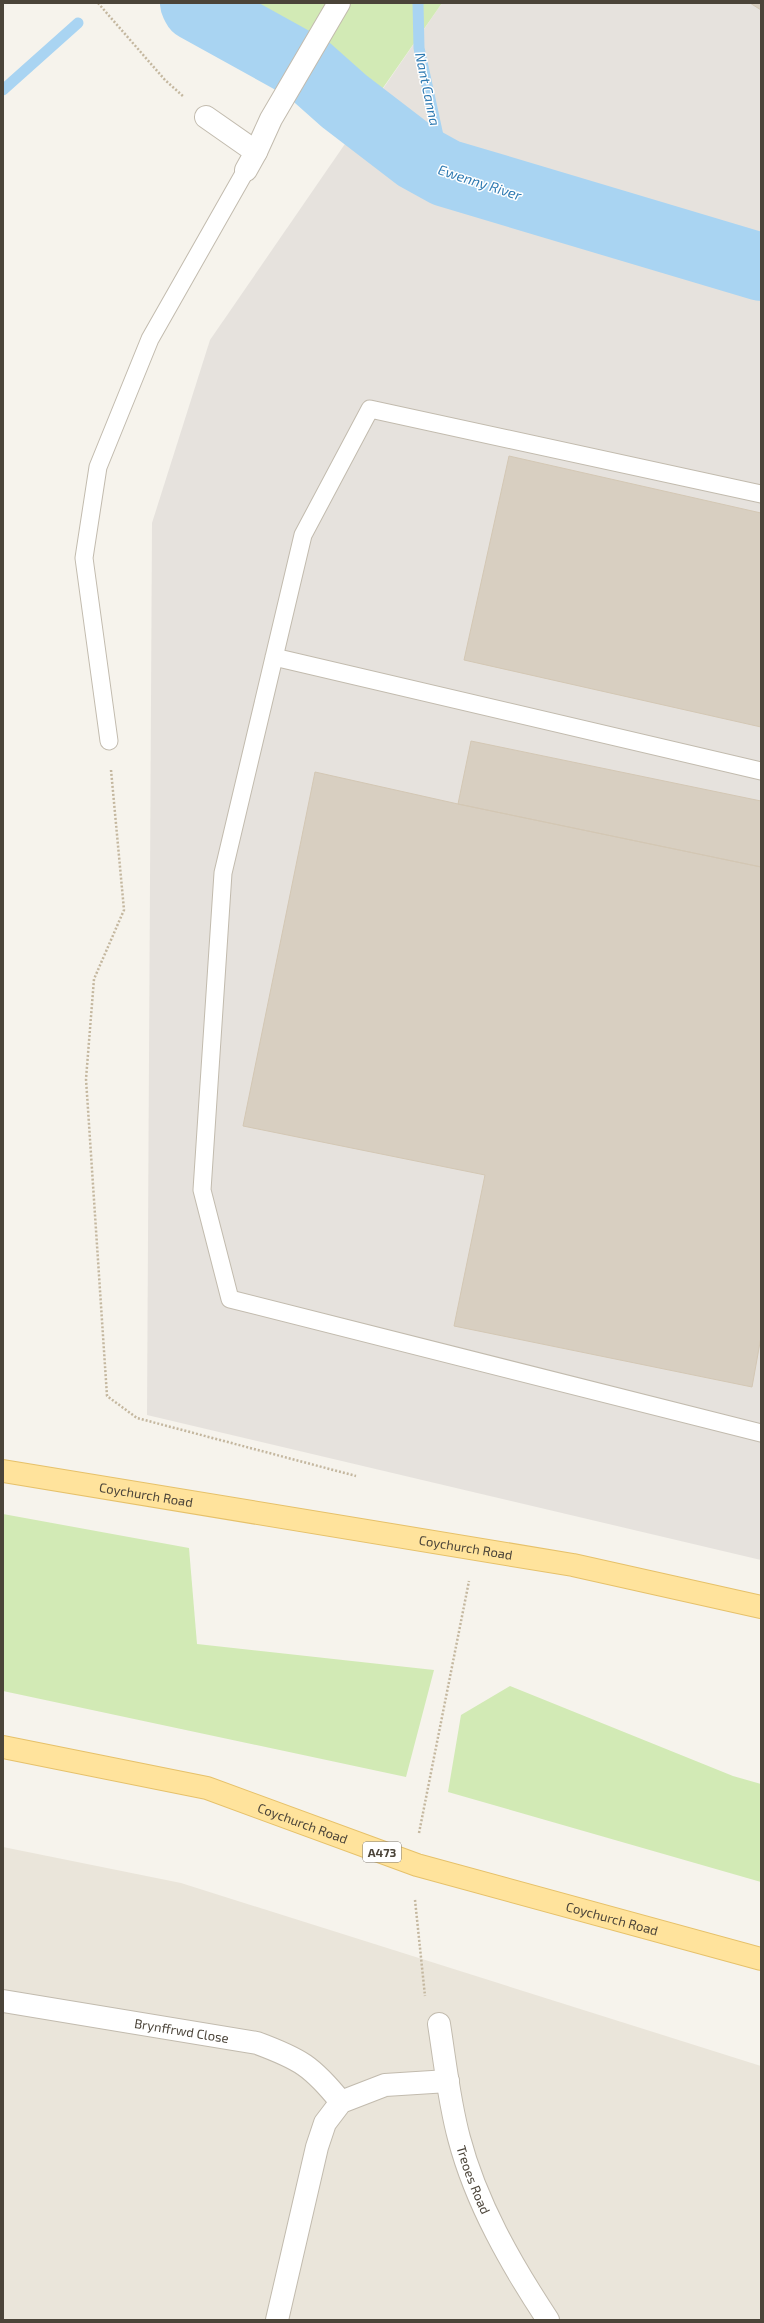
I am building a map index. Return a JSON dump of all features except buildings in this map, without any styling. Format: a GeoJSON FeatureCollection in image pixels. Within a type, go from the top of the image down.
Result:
{"type":"FeatureCollection","features":[{"type":"Feature","properties":{"kind":"main road","name":"Coychurch Road"},"geometry":{"type":"LineString","coordinates":[[3,1471],[573,1565],[761,1607]]}},
{"type":"Feature","properties":{"kind":"main road","name":"Coychurch Road"},"geometry":{"type":"LineString","coordinates":[[3,1747],[207,1788],[417,1865],[761,1959]]}},
{"type":"Feature","properties":{"kind":"street"},"geometry":{"type":"LineString","coordinates":[[206,117],[251,161],[271,119],[339,3]]}},
{"type":"Feature","properties":{"kind":"street","name":"Brynffrwd Close"},"geometry":{"type":"LineString","coordinates":[[3,2001],[257,2044],[291,2056],[316,2073],[341,2102]]}},
{"type":"Feature","properties":{"kind":"street","name":"Treoes Road"},"geometry":{"type":"LineString","coordinates":[[439,2024],[459,2138],[483,2206],[526,2288],[548,2320]]}},
{"type":"Feature","properties":{"kind":"street"},"geometry":{"type":"LineString","coordinates":[[277,2320],[317,2147],[325,2123],[341,2102],[385,2085],[448,2081]]}},
{"type":"Feature","properties":{"kind":"lane"},"geometry":{"type":"LineString","coordinates":[[108,741],[84,558],[98,467],[150,339],[251,161]]}},
{"type":"Feature","properties":{"kind":"lane"},"geometry":{"type":"LineString","coordinates":[[761,494],[370,409],[303,535],[223,873],[202,1190],[230,1299],[761,1434]]}},
{"type":"Feature","properties":{"kind":"lane"},"geometry":{"type":"LineString","coordinates":[[274,657],[761,771]]}},
{"type":"Feature","properties":{"kind":"path"},"geometry":{"type":"LineString","coordinates":[[98,3],[165,80],[206,117]]}},
{"type":"Feature","properties":{"kind":"path"},"geometry":{"type":"LineString","coordinates":[[108,741],[124,910],[94,979],[86,1079],[107,1396],[137,1418],[356,1476]]}},
{"type":"Feature","properties":{"kind":"path"},"geometry":{"type":"LineString","coordinates":[[418,1835],[470,1577]]}},
{"type":"Feature","properties":{"kind":"path"},"geometry":{"type":"LineString","coordinates":[[415,1900],[426,2004]]}},
{"type":"Feature","properties":{"kind":"shaded area"},"geometry":{"type":"Polygon","coordinates":[[[442,3],[761,3],[761,1560],[147,1415],[152,523],[210,340],[442,3]]]}},
{"type":"Feature","properties":{"kind":"shaded area"},"geometry":{"type":"Polygon","coordinates":[[[3,1847],[181,1883],[761,2066],[761,2320],[3,2320],[3,1847]]]}},
{"type":"Feature","properties":{"kind":"green space"},"geometry":{"type":"Polygon","coordinates":[[[238,3],[442,3],[378,95],[238,3]]]}},
{"type":"Feature","properties":{"kind":"green space"},"geometry":{"type":"Polygon","coordinates":[[[3,1514],[189,1548],[197,1644],[434,1670],[406,1777],[3,1691],[3,1514]]]}},
{"type":"Feature","properties":{"kind":"green space"},"geometry":{"type":"Polygon","coordinates":[[[510,1686],[733,1776],[761,1784],[761,1882],[448,1792],[461,1715],[510,1686]]]}},
{"type":"Feature","properties":{"kind":"waterway","name":"Ewenny River"},"geometry":{"type":"LineString","coordinates":[[194,3],[196,7],[308,69],[344,101],[417,157],[446,173],[761,267]]}},
{"type":"Feature","properties":{"kind":"waterway","name":"Nant Canna"},"geometry":{"type":"LineString","coordinates":[[418,3],[419,48],[446,173]]}},
{"type":"Feature","properties":{"kind":"waterway"},"geometry":{"type":"LineString","coordinates":[[3,90],[78,23]]}}]}
